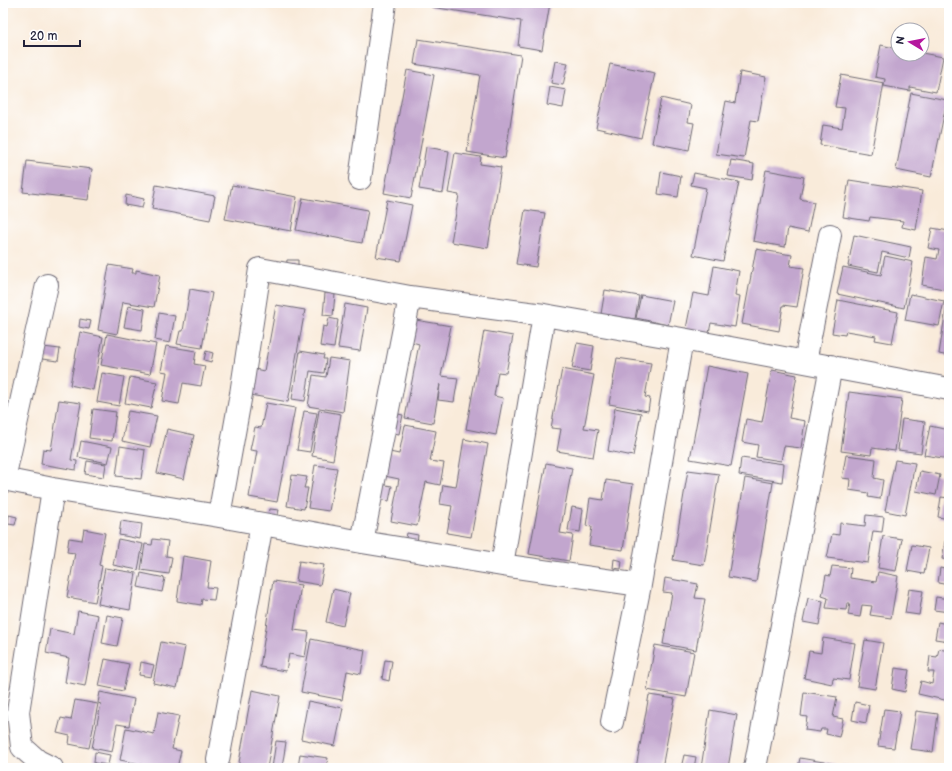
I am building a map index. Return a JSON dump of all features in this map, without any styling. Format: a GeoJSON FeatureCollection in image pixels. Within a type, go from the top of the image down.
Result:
{"type":"FeatureCollection","features":[{"type":"Feature","properties":{"kind":"street"},"geometry":{"type":"LineString","coordinates":[[360,179],[385,3]]}},
{"type":"Feature","properties":{"kind":"street"},"geometry":{"type":"LineString","coordinates":[[805,362],[830,235]]}},
{"type":"Feature","properties":{"kind":"street"},"geometry":{"type":"LineString","coordinates":[[219,516],[241,394],[260,269],[410,297],[544,315],[682,339],[949,389]]}},
{"type":"Feature","properties":{"kind":"street"},"geometry":{"type":"LineString","coordinates":[[48,285],[4,479],[53,489],[219,516],[362,542],[502,565],[640,585]]}},
{"type":"Feature","properties":{"kind":"street"},"geometry":{"type":"LineString","coordinates":[[362,542],[410,297]]}},
{"type":"Feature","properties":{"kind":"street"},"geometry":{"type":"LineString","coordinates":[[502,565],[544,315]]}},
{"type":"Feature","properties":{"kind":"street"},"geometry":{"type":"LineString","coordinates":[[612,722],[640,585],[682,339]]}},
{"type":"Feature","properties":{"kind":"street"},"geometry":{"type":"LineString","coordinates":[[755,768],[831,366]]}},
{"type":"Feature","properties":{"kind":"street"},"geometry":{"type":"LineString","coordinates":[[52,768],[38,761],[22,747],[18,712],[53,489]]}},
{"type":"Feature","properties":{"kind":"street"},"geometry":{"type":"LineString","coordinates":[[218,760],[262,524]]}},
{"type":"Feature","properties":{"kind":"building"},"geometry":{"type":"Polygon","coordinates":[[[431,3],[550,3],[542,50],[518,46],[521,21],[431,7],[431,3]]]}},
{"type":"Feature","properties":{"kind":"building"},"geometry":{"type":"Polygon","coordinates":[[[418,39],[521,55],[505,158],[467,152],[480,75],[414,64],[418,39]]]}},
{"type":"Feature","properties":{"kind":"building"},"geometry":{"type":"Polygon","coordinates":[[[881,45],[890,47],[890,62],[930,62],[930,55],[943,57],[936,92],[910,87],[910,91],[884,86],[885,79],[875,77],[881,45]]]}},
{"type":"Feature","properties":{"kind":"building"},"geometry":{"type":"Polygon","coordinates":[[[555,61],[568,63],[563,85],[551,83],[555,61]]]}},
{"type":"Feature","properties":{"kind":"building"},"geometry":{"type":"Polygon","coordinates":[[[610,64],[655,73],[641,138],[596,128],[610,64]]]}},
{"type":"Feature","properties":{"kind":"building"},"geometry":{"type":"Polygon","coordinates":[[[407,70],[434,75],[411,198],[384,193],[407,70]]]}},
{"type":"Feature","properties":{"kind":"building"},"geometry":{"type":"Polygon","coordinates":[[[740,72],[766,77],[758,121],[751,120],[744,158],[716,154],[726,101],[735,103],[740,72]]]}},
{"type":"Feature","properties":{"kind":"building"},"geometry":{"type":"Polygon","coordinates":[[[841,75],[884,83],[871,154],[820,145],[823,125],[842,128],[845,108],[835,107],[841,75]]]}},
{"type":"Feature","properties":{"kind":"building"},"geometry":{"type":"Polygon","coordinates":[[[550,87],[566,90],[563,108],[547,105],[550,87]]]}},
{"type":"Feature","properties":{"kind":"building"},"geometry":{"type":"Polygon","coordinates":[[[911,93],[947,100],[931,177],[896,170],[911,93]]]}},
{"type":"Feature","properties":{"kind":"building"},"geometry":{"type":"Polygon","coordinates":[[[661,98],[691,105],[688,122],[694,123],[689,150],[652,143],[661,98]]]}},
{"type":"Feature","properties":{"kind":"building"},"geometry":{"type":"Polygon","coordinates":[[[426,147],[449,151],[443,193],[419,189],[426,147]]]}},
{"type":"Feature","properties":{"kind":"building"},"geometry":{"type":"Polygon","coordinates":[[[455,153],[481,157],[480,164],[501,167],[488,248],[451,242],[459,195],[448,193],[455,153]]]}},
{"type":"Feature","properties":{"kind":"building"},"geometry":{"type":"Polygon","coordinates":[[[731,160],[754,164],[752,180],[728,176],[731,160]]]}},
{"type":"Feature","properties":{"kind":"building"},"geometry":{"type":"Polygon","coordinates":[[[27,161],[92,169],[88,200],[23,192],[27,161]]]}},
{"type":"Feature","properties":{"kind":"building"},"geometry":{"type":"Polygon","coordinates":[[[766,170],[804,177],[800,199],[814,202],[808,232],[788,228],[785,247],[753,241],[766,170]]]}},
{"type":"Feature","properties":{"kind":"building"},"geometry":{"type":"Polygon","coordinates":[[[661,172],[681,176],[678,197],[658,194],[661,172]]]}},
{"type":"Feature","properties":{"kind":"building"},"geometry":{"type":"Polygon","coordinates":[[[694,173],[739,182],[723,261],[693,255],[706,188],[691,185],[694,173]]]}},
{"type":"Feature","properties":{"kind":"building"},"geometry":{"type":"Polygon","coordinates":[[[849,180],[922,191],[916,230],[902,227],[903,221],[870,217],[869,221],[843,217],[849,180]]]}},
{"type":"Feature","properties":{"kind":"building"},"geometry":{"type":"Polygon","coordinates":[[[156,185],[215,196],[210,220],[152,209],[156,185]]]}},
{"type":"Feature","properties":{"kind":"building"},"geometry":{"type":"Polygon","coordinates":[[[232,185],[297,197],[291,231],[225,219],[232,185]]]}},
{"type":"Feature","properties":{"kind":"building"},"geometry":{"type":"Polygon","coordinates":[[[126,195],[144,199],[142,208],[125,205],[126,195]]]}},
{"type":"Feature","properties":{"kind":"building"},"geometry":{"type":"Polygon","coordinates":[[[303,198],[368,210],[362,243],[296,230],[303,198]]]}},
{"type":"Feature","properties":{"kind":"building"},"geometry":{"type":"Polygon","coordinates":[[[387,200],[412,205],[401,261],[376,257],[387,200]]]}},
{"type":"Feature","properties":{"kind":"building"},"geometry":{"type":"Polygon","coordinates":[[[525,210],[545,213],[536,267],[516,264],[525,210]]]}},
{"type":"Feature","properties":{"kind":"building"},"geometry":{"type":"Polygon","coordinates":[[[932,228],[949,231],[949,290],[922,285],[926,257],[937,259],[939,250],[928,248],[932,228]]]}},
{"type":"Feature","properties":{"kind":"building"},"geometry":{"type":"Polygon","coordinates":[[[854,235],[911,247],[909,258],[882,252],[878,272],[848,266],[854,235]]]}},
{"type":"Feature","properties":{"kind":"building"},"geometry":{"type":"Polygon","coordinates":[[[756,249],[792,255],[790,266],[804,268],[797,307],[783,305],[779,331],[742,324],[756,249]]]}},
{"type":"Feature","properties":{"kind":"building"},"geometry":{"type":"Polygon","coordinates":[[[885,256],[913,262],[904,308],[837,294],[843,267],[881,275],[885,256]]]}},
{"type":"Feature","properties":{"kind":"building"},"geometry":{"type":"Polygon","coordinates":[[[287,260],[298,260],[298,270],[286,269],[287,260]]]}},
{"type":"Feature","properties":{"kind":"building"},"geometry":{"type":"Polygon","coordinates":[[[109,265],[133,269],[132,273],[136,273],[136,270],[160,275],[154,307],[123,302],[117,334],[98,330],[109,265]]]}},
{"type":"Feature","properties":{"kind":"building"},"geometry":{"type":"Polygon","coordinates":[[[714,266],[739,271],[735,295],[740,296],[735,327],[711,323],[708,338],[685,334],[693,293],[709,296],[714,266]]]}},
{"type":"Feature","properties":{"kind":"building"},"geometry":{"type":"Polygon","coordinates":[[[190,289],[212,293],[202,348],[177,344],[180,331],[183,331],[190,289]]]}},
{"type":"Feature","properties":{"kind":"building"},"geometry":{"type":"Polygon","coordinates":[[[605,290],[639,296],[635,319],[601,314],[605,290]]]}},
{"type":"Feature","properties":{"kind":"building"},"geometry":{"type":"Polygon","coordinates":[[[325,293],[335,294],[333,316],[323,315],[325,293]]]}},
{"type":"Feature","properties":{"kind":"building"},"geometry":{"type":"Polygon","coordinates":[[[910,294],[944,301],[939,326],[905,320],[910,294]]]}},
{"type":"Feature","properties":{"kind":"building"},"geometry":{"type":"Polygon","coordinates":[[[641,295],[673,301],[668,325],[636,318],[641,295]]]}},
{"type":"Feature","properties":{"kind":"building"},"geometry":{"type":"Polygon","coordinates":[[[838,300],[898,312],[892,343],[875,340],[876,336],[846,331],[845,335],[832,333],[838,300]]]}},
{"type":"Feature","properties":{"kind":"building"},"geometry":{"type":"Polygon","coordinates":[[[947,302],[949,302],[949,356],[939,354],[947,302]]]}},
{"type":"Feature","properties":{"kind":"building"},"geometry":{"type":"Polygon","coordinates":[[[345,304],[367,308],[360,351],[338,348],[345,304]]]}},
{"type":"Feature","properties":{"kind":"building"},"geometry":{"type":"Polygon","coordinates":[[[276,305],[305,310],[288,402],[245,394],[250,368],[264,371],[276,305]]]}},
{"type":"Feature","properties":{"kind":"building"},"geometry":{"type":"Polygon","coordinates":[[[128,306],[145,309],[142,330],[124,327],[128,306]]]}},
{"type":"Feature","properties":{"kind":"building"},"geometry":{"type":"Polygon","coordinates":[[[159,313],[175,316],[170,343],[155,340],[159,313]]]}},
{"type":"Feature","properties":{"kind":"building"},"geometry":{"type":"Polygon","coordinates":[[[329,318],[338,320],[334,348],[320,346],[323,326],[327,327],[329,318]]]}},
{"type":"Feature","properties":{"kind":"building"},"geometry":{"type":"Polygon","coordinates":[[[80,319],[91,321],[89,329],[79,327],[80,319]]]}},
{"type":"Feature","properties":{"kind":"building"},"geometry":{"type":"Polygon","coordinates":[[[416,320],[451,326],[441,376],[458,378],[454,402],[438,400],[440,384],[433,423],[405,418],[419,344],[412,342],[416,320]]]}},
{"type":"Feature","properties":{"kind":"building"},"geometry":{"type":"Polygon","coordinates":[[[484,331],[513,336],[506,373],[498,372],[494,396],[503,398],[496,435],[466,429],[484,331]]]}},
{"type":"Feature","properties":{"kind":"building"},"geometry":{"type":"Polygon","coordinates":[[[80,332],[103,337],[93,390],[70,385],[80,332]]]}},
{"type":"Feature","properties":{"kind":"building"},"geometry":{"type":"Polygon","coordinates":[[[107,334],[156,344],[150,374],[101,365],[107,334]]]}},
{"type":"Feature","properties":{"kind":"building"},"geometry":{"type":"Polygon","coordinates":[[[577,343],[594,346],[590,371],[572,368],[577,343]]]}},
{"type":"Feature","properties":{"kind":"building"},"geometry":{"type":"Polygon","coordinates":[[[166,346],[196,351],[194,364],[205,366],[201,386],[183,383],[179,404],[162,401],[167,372],[161,371],[166,346]]]}},
{"type":"Feature","properties":{"kind":"building"},"geometry":{"type":"Polygon","coordinates":[[[43,347],[60,349],[58,361],[42,359],[43,347]]]}},
{"type":"Feature","properties":{"kind":"building"},"geometry":{"type":"Polygon","coordinates":[[[206,351],[213,353],[211,362],[204,360],[206,351]]]}},
{"type":"Feature","properties":{"kind":"building"},"geometry":{"type":"Polygon","coordinates":[[[300,351],[324,355],[323,359],[326,359],[324,373],[310,371],[305,401],[292,399],[300,351]]]}},
{"type":"Feature","properties":{"kind":"building"},"geometry":{"type":"Polygon","coordinates":[[[329,358],[350,361],[343,412],[308,406],[313,375],[326,377],[329,358]]]}},
{"type":"Feature","properties":{"kind":"building"},"geometry":{"type":"Polygon","coordinates":[[[617,358],[651,363],[645,397],[650,398],[648,411],[609,404],[617,358]]]}},
{"type":"Feature","properties":{"kind":"building"},"geometry":{"type":"Polygon","coordinates":[[[707,366],[748,374],[731,466],[690,459],[707,366]]]}},
{"type":"Feature","properties":{"kind":"building"},"geometry":{"type":"Polygon","coordinates":[[[562,369],[594,375],[584,428],[598,430],[593,457],[557,451],[561,429],[551,428],[562,369]]]}},
{"type":"Feature","properties":{"kind":"building"},"geometry":{"type":"Polygon","coordinates":[[[772,370],[797,375],[789,418],[805,421],[801,448],[784,446],[781,461],[756,457],[758,445],[742,442],[746,419],[762,422],[772,370]]]}},
{"type":"Feature","properties":{"kind":"building"},"geometry":{"type":"Polygon","coordinates":[[[102,373],[124,377],[119,406],[97,402],[102,373]]]}},
{"type":"Feature","properties":{"kind":"building"},"geometry":{"type":"Polygon","coordinates":[[[130,377],[157,382],[151,408],[125,403],[130,377]]]}},
{"type":"Feature","properties":{"kind":"building"},"geometry":{"type":"Polygon","coordinates":[[[849,392],[902,399],[895,451],[872,448],[871,455],[841,451],[849,392]]]}},
{"type":"Feature","properties":{"kind":"building"},"geometry":{"type":"Polygon","coordinates":[[[59,400],[81,403],[71,460],[77,461],[76,470],[41,464],[43,449],[51,450],[59,400]]]}},
{"type":"Feature","properties":{"kind":"building"},"geometry":{"type":"Polygon","coordinates":[[[266,403],[295,408],[277,502],[249,497],[257,451],[250,450],[255,427],[261,428],[266,403]]]}},
{"type":"Feature","properties":{"kind":"building"},"geometry":{"type":"Polygon","coordinates":[[[615,408],[641,413],[633,456],[608,451],[615,408]]]}},
{"type":"Feature","properties":{"kind":"building"},"geometry":{"type":"Polygon","coordinates":[[[93,409],[116,412],[112,441],[89,438],[93,409]]]}},
{"type":"Feature","properties":{"kind":"building"},"geometry":{"type":"Polygon","coordinates":[[[319,410],[341,414],[333,460],[312,456],[319,410]]]}},
{"type":"Feature","properties":{"kind":"building"},"geometry":{"type":"Polygon","coordinates":[[[128,411],[157,416],[150,447],[122,441],[128,411]]]}},
{"type":"Feature","properties":{"kind":"building"},"geometry":{"type":"Polygon","coordinates":[[[304,411],[317,413],[310,452],[297,450],[304,411]]]}},
{"type":"Feature","properties":{"kind":"building"},"geometry":{"type":"Polygon","coordinates":[[[393,413],[403,415],[399,434],[389,432],[393,413]]]}},
{"type":"Feature","properties":{"kind":"building"},"geometry":{"type":"Polygon","coordinates":[[[902,419],[925,422],[921,453],[898,450],[902,419]]]}},
{"type":"Feature","properties":{"kind":"building"},"geometry":{"type":"Polygon","coordinates":[[[405,425],[436,431],[430,461],[444,463],[440,485],[426,482],[417,526],[391,521],[399,479],[380,475],[385,451],[399,454],[405,425]]]}},
{"type":"Feature","properties":{"kind":"building"},"geometry":{"type":"Polygon","coordinates":[[[930,426],[949,430],[949,459],[924,455],[930,426]]]}},
{"type":"Feature","properties":{"kind":"building"},"geometry":{"type":"Polygon","coordinates":[[[167,429],[194,435],[184,479],[157,473],[167,429]]]}},
{"type":"Feature","properties":{"kind":"building"},"geometry":{"type":"Polygon","coordinates":[[[464,439],[488,444],[471,537],[447,533],[452,506],[440,504],[443,485],[456,487],[464,439]]]}},
{"type":"Feature","properties":{"kind":"building"},"geometry":{"type":"Polygon","coordinates":[[[81,441],[112,447],[108,463],[78,457],[81,441]]]}},
{"type":"Feature","properties":{"kind":"building"},"geometry":{"type":"Polygon","coordinates":[[[120,446],[145,450],[141,479],[116,476],[120,446]]]}},
{"type":"Feature","properties":{"kind":"building"},"geometry":{"type":"Polygon","coordinates":[[[846,455],[876,459],[874,478],[883,480],[880,499],[868,497],[869,493],[849,490],[850,479],[842,478],[846,455]]]}},
{"type":"Feature","properties":{"kind":"building"},"geometry":{"type":"Polygon","coordinates":[[[741,458],[784,464],[782,482],[739,475],[741,458]]]}},
{"type":"Feature","properties":{"kind":"building"},"geometry":{"type":"Polygon","coordinates":[[[895,460],[915,463],[905,515],[885,511],[895,460]]]}},
{"type":"Feature","properties":{"kind":"building"},"geometry":{"type":"Polygon","coordinates":[[[87,461],[106,464],[104,477],[85,474],[87,461]]]}},
{"type":"Feature","properties":{"kind":"building"},"geometry":{"type":"Polygon","coordinates":[[[546,463],[572,468],[560,533],[573,535],[569,561],[529,554],[546,463]]]}},
{"type":"Feature","properties":{"kind":"building"},"geometry":{"type":"Polygon","coordinates":[[[315,465],[337,468],[329,511],[308,508],[315,465]]]}},
{"type":"Feature","properties":{"kind":"building"},"geometry":{"type":"Polygon","coordinates":[[[688,470],[719,474],[704,565],[673,560],[688,470]]]}},
{"type":"Feature","properties":{"kind":"building"},"geometry":{"type":"Polygon","coordinates":[[[920,471],[940,475],[936,495],[916,491],[920,471]]]}},
{"type":"Feature","properties":{"kind":"building"},"geometry":{"type":"Polygon","coordinates":[[[292,475],[307,477],[304,488],[308,488],[304,509],[287,506],[292,475]]]}},
{"type":"Feature","properties":{"kind":"building"},"geometry":{"type":"Polygon","coordinates":[[[745,478],[773,483],[756,582],[728,577],[745,478]]]}},
{"type":"Feature","properties":{"kind":"building"},"geometry":{"type":"Polygon","coordinates":[[[606,480],[633,484],[623,550],[589,545],[592,527],[586,526],[590,498],[603,500],[606,480]]]}},
{"type":"Feature","properties":{"kind":"building"},"geometry":{"type":"Polygon","coordinates":[[[380,484],[392,486],[389,501],[377,499],[380,484]]]}},
{"type":"Feature","properties":{"kind":"building"},"geometry":{"type":"Polygon","coordinates":[[[941,497],[949,498],[949,519],[938,517],[941,497]]]}},
{"type":"Feature","properties":{"kind":"building"},"geometry":{"type":"Polygon","coordinates":[[[572,507],[583,509],[580,532],[568,530],[572,507]]]}},
{"type":"Feature","properties":{"kind":"building"},"geometry":{"type":"Polygon","coordinates":[[[270,509],[279,510],[276,522],[268,520],[270,509]]]}},
{"type":"Feature","properties":{"kind":"building"},"geometry":{"type":"Polygon","coordinates":[[[9,515],[17,517],[15,525],[8,524],[9,515]]]}},
{"type":"Feature","properties":{"kind":"building"},"geometry":{"type":"Polygon","coordinates":[[[866,515],[884,517],[882,532],[873,531],[868,563],[827,558],[832,534],[839,535],[840,523],[865,526],[866,515]]]}},
{"type":"Feature","properties":{"kind":"building"},"geometry":{"type":"Polygon","coordinates":[[[121,521],[142,524],[140,539],[119,535],[121,521]]]}},
{"type":"Feature","properties":{"kind":"building"},"geometry":{"type":"Polygon","coordinates":[[[84,529],[105,533],[99,565],[102,566],[95,602],[67,597],[75,553],[67,552],[69,538],[82,540],[84,529]]]}},
{"type":"Feature","properties":{"kind":"building"},"geometry":{"type":"Polygon","coordinates":[[[407,533],[418,535],[417,542],[404,547],[407,533]]]}},
{"type":"Feature","properties":{"kind":"building"},"geometry":{"type":"Polygon","coordinates":[[[883,536],[902,539],[896,571],[878,568],[883,536]]]}},
{"type":"Feature","properties":{"kind":"building"},"geometry":{"type":"Polygon","coordinates":[[[118,539],[143,544],[138,570],[113,565],[118,539]]]}},
{"type":"Feature","properties":{"kind":"building"},"geometry":{"type":"Polygon","coordinates":[[[153,539],[168,541],[166,556],[172,557],[169,574],[141,570],[145,544],[152,545],[153,539]]]}},
{"type":"Feature","properties":{"kind":"building"},"geometry":{"type":"Polygon","coordinates":[[[945,541],[949,541],[949,560],[942,559],[945,541]]]}},
{"type":"Feature","properties":{"kind":"building"},"geometry":{"type":"Polygon","coordinates":[[[912,545],[929,548],[924,574],[907,571],[912,545]]]}},
{"type":"Feature","properties":{"kind":"building"},"geometry":{"type":"Polygon","coordinates":[[[183,556],[211,561],[207,587],[216,588],[214,600],[202,599],[201,605],[177,601],[183,556]]]}},
{"type":"Feature","properties":{"kind":"building"},"geometry":{"type":"Polygon","coordinates":[[[614,559],[622,561],[621,569],[613,568],[614,559]]]}},
{"type":"Feature","properties":{"kind":"building"},"geometry":{"type":"Polygon","coordinates":[[[299,561],[324,565],[320,585],[296,581],[299,561]]]}},
{"type":"Feature","properties":{"kind":"building"},"geometry":{"type":"Polygon","coordinates":[[[832,566],[851,568],[850,578],[876,582],[878,572],[898,576],[891,618],[870,615],[872,606],[862,605],[860,617],[848,615],[850,603],[847,603],[846,610],[826,608],[828,598],[822,596],[826,575],[830,576],[832,566]]]}},
{"type":"Feature","properties":{"kind":"building"},"geometry":{"type":"Polygon","coordinates":[[[105,568],[136,573],[130,610],[98,604],[105,568]]]}},
{"type":"Feature","properties":{"kind":"building"},"geometry":{"type":"Polygon","coordinates":[[[940,568],[949,570],[949,585],[938,583],[940,568]]]}},
{"type":"Feature","properties":{"kind":"building"},"geometry":{"type":"Polygon","coordinates":[[[141,573],[165,578],[162,592],[138,587],[141,573]]]}},
{"type":"Feature","properties":{"kind":"building"},"geometry":{"type":"Polygon","coordinates":[[[665,578],[698,584],[695,598],[705,599],[696,650],[663,644],[672,593],[663,592],[665,578]]]}},
{"type":"Feature","properties":{"kind":"building"},"geometry":{"type":"Polygon","coordinates":[[[273,581],[301,585],[294,630],[309,632],[305,657],[289,654],[286,671],[260,667],[273,581]]]}},
{"type":"Feature","properties":{"kind":"building"},"geometry":{"type":"Polygon","coordinates":[[[333,589],[350,593],[343,626],[326,622],[333,589]]]}},
{"type":"Feature","properties":{"kind":"building"},"geometry":{"type":"Polygon","coordinates":[[[909,589],[923,591],[919,615],[905,613],[909,589]]]}},
{"type":"Feature","properties":{"kind":"building"},"geometry":{"type":"Polygon","coordinates":[[[936,597],[949,599],[949,612],[934,610],[936,597]]]}},
{"type":"Feature","properties":{"kind":"building"},"geometry":{"type":"Polygon","coordinates":[[[808,598],[823,601],[819,625],[803,622],[808,598]]]}},
{"type":"Feature","properties":{"kind":"building"},"geometry":{"type":"Polygon","coordinates":[[[78,611],[98,615],[85,686],[65,682],[69,658],[46,653],[50,629],[74,634],[78,611]]]}},
{"type":"Feature","properties":{"kind":"building"},"geometry":{"type":"Polygon","coordinates":[[[107,615],[123,618],[117,646],[102,643],[107,615]]]}},
{"type":"Feature","properties":{"kind":"building"},"geometry":{"type":"Polygon","coordinates":[[[948,620],[949,641],[935,639],[938,622],[947,624],[948,620]]]}},
{"type":"Feature","properties":{"kind":"building"},"geometry":{"type":"Polygon","coordinates":[[[823,638],[855,643],[849,680],[833,678],[832,684],[804,678],[809,651],[821,653],[823,638]]]}},
{"type":"Feature","properties":{"kind":"building"},"geometry":{"type":"Polygon","coordinates":[[[311,639],[365,650],[361,674],[347,671],[342,700],[301,692],[311,639]]]}},
{"type":"Feature","properties":{"kind":"building"},"geometry":{"type":"Polygon","coordinates":[[[865,640],[883,643],[875,689],[857,686],[865,640]]]}},
{"type":"Feature","properties":{"kind":"building"},"geometry":{"type":"Polygon","coordinates":[[[161,642],[185,647],[177,688],[153,683],[161,642]]]}},
{"type":"Feature","properties":{"kind":"building"},"geometry":{"type":"Polygon","coordinates":[[[655,645],[694,652],[686,697],[647,690],[655,645]]]}},
{"type":"Feature","properties":{"kind":"building"},"geometry":{"type":"Polygon","coordinates":[[[939,649],[949,651],[949,701],[918,694],[921,681],[932,684],[934,672],[928,672],[930,656],[937,657],[939,649]]]}},
{"type":"Feature","properties":{"kind":"building"},"geometry":{"type":"Polygon","coordinates":[[[105,659],[129,664],[123,691],[99,686],[105,659]]]}},
{"type":"Feature","properties":{"kind":"building"},"geometry":{"type":"Polygon","coordinates":[[[385,660],[392,661],[389,681],[382,679],[385,660]]]}},
{"type":"Feature","properties":{"kind":"building"},"geometry":{"type":"Polygon","coordinates":[[[141,662],[154,665],[151,677],[139,675],[141,662]]]}},
{"type":"Feature","properties":{"kind":"building"},"geometry":{"type":"Polygon","coordinates":[[[895,668],[909,670],[905,692],[892,689],[895,668]]]}},
{"type":"Feature","properties":{"kind":"building"},"geometry":{"type":"Polygon","coordinates":[[[252,690],[280,696],[267,768],[238,768],[252,690]]]}},
{"type":"Feature","properties":{"kind":"building"},"geometry":{"type":"Polygon","coordinates":[[[100,692],[134,699],[129,726],[117,724],[112,752],[92,748],[101,704],[98,703],[100,692]]]}},
{"type":"Feature","properties":{"kind":"building"},"geometry":{"type":"Polygon","coordinates":[[[804,692],[837,697],[833,717],[843,719],[839,737],[826,734],[827,729],[821,729],[820,732],[805,730],[807,717],[801,716],[804,692]]]}},
{"type":"Feature","properties":{"kind":"building"},"geometry":{"type":"Polygon","coordinates":[[[649,695],[675,699],[662,768],[636,768],[649,695]]]}},
{"type":"Feature","properties":{"kind":"building"},"geometry":{"type":"Polygon","coordinates":[[[75,700],[98,704],[89,748],[69,744],[70,736],[57,733],[61,718],[71,720],[75,700]]]}},
{"type":"Feature","properties":{"kind":"building"},"geometry":{"type":"Polygon","coordinates":[[[308,701],[343,708],[335,746],[301,739],[308,701]]]}},
{"type":"Feature","properties":{"kind":"building"},"geometry":{"type":"Polygon","coordinates":[[[855,702],[869,705],[866,723],[852,720],[855,702]]]}},
{"type":"Feature","properties":{"kind":"building"},"geometry":{"type":"Polygon","coordinates":[[[884,709],[900,711],[894,748],[878,746],[884,709]]]}},
{"type":"Feature","properties":{"kind":"building"},"geometry":{"type":"Polygon","coordinates":[[[710,710],[737,715],[728,768],[701,768],[710,710]]]}},
{"type":"Feature","properties":{"kind":"building"},"geometry":{"type":"Polygon","coordinates":[[[916,711],[938,714],[933,752],[910,749],[916,711]]]}},
{"type":"Feature","properties":{"kind":"building"},"geometry":{"type":"Polygon","coordinates":[[[158,712],[179,716],[172,749],[181,751],[177,768],[160,768],[120,760],[126,728],[154,734],[158,712]]]}},
{"type":"Feature","properties":{"kind":"building"},"geometry":{"type":"Polygon","coordinates":[[[276,741],[286,742],[282,768],[272,768],[276,741]]]}},
{"type":"Feature","properties":{"kind":"building"},"geometry":{"type":"Polygon","coordinates":[[[95,752],[110,755],[108,765],[94,763],[95,752]]]}},
{"type":"Feature","properties":{"kind":"building"},"geometry":{"type":"Polygon","coordinates":[[[300,754],[328,758],[326,768],[298,768],[300,754]]]}},
{"type":"Feature","properties":{"kind":"building"},"geometry":{"type":"Polygon","coordinates":[[[684,755],[696,757],[694,768],[681,768],[684,755]]]}},
{"type":"Feature","properties":{"kind":"building"},"geometry":{"type":"Polygon","coordinates":[[[800,758],[835,764],[834,768],[798,768],[800,758]]]}},
{"type":"Feature","properties":{"kind":"building"},"geometry":{"type":"Polygon","coordinates":[[[842,765],[856,767],[856,768],[842,768],[842,765]]]}}]}
